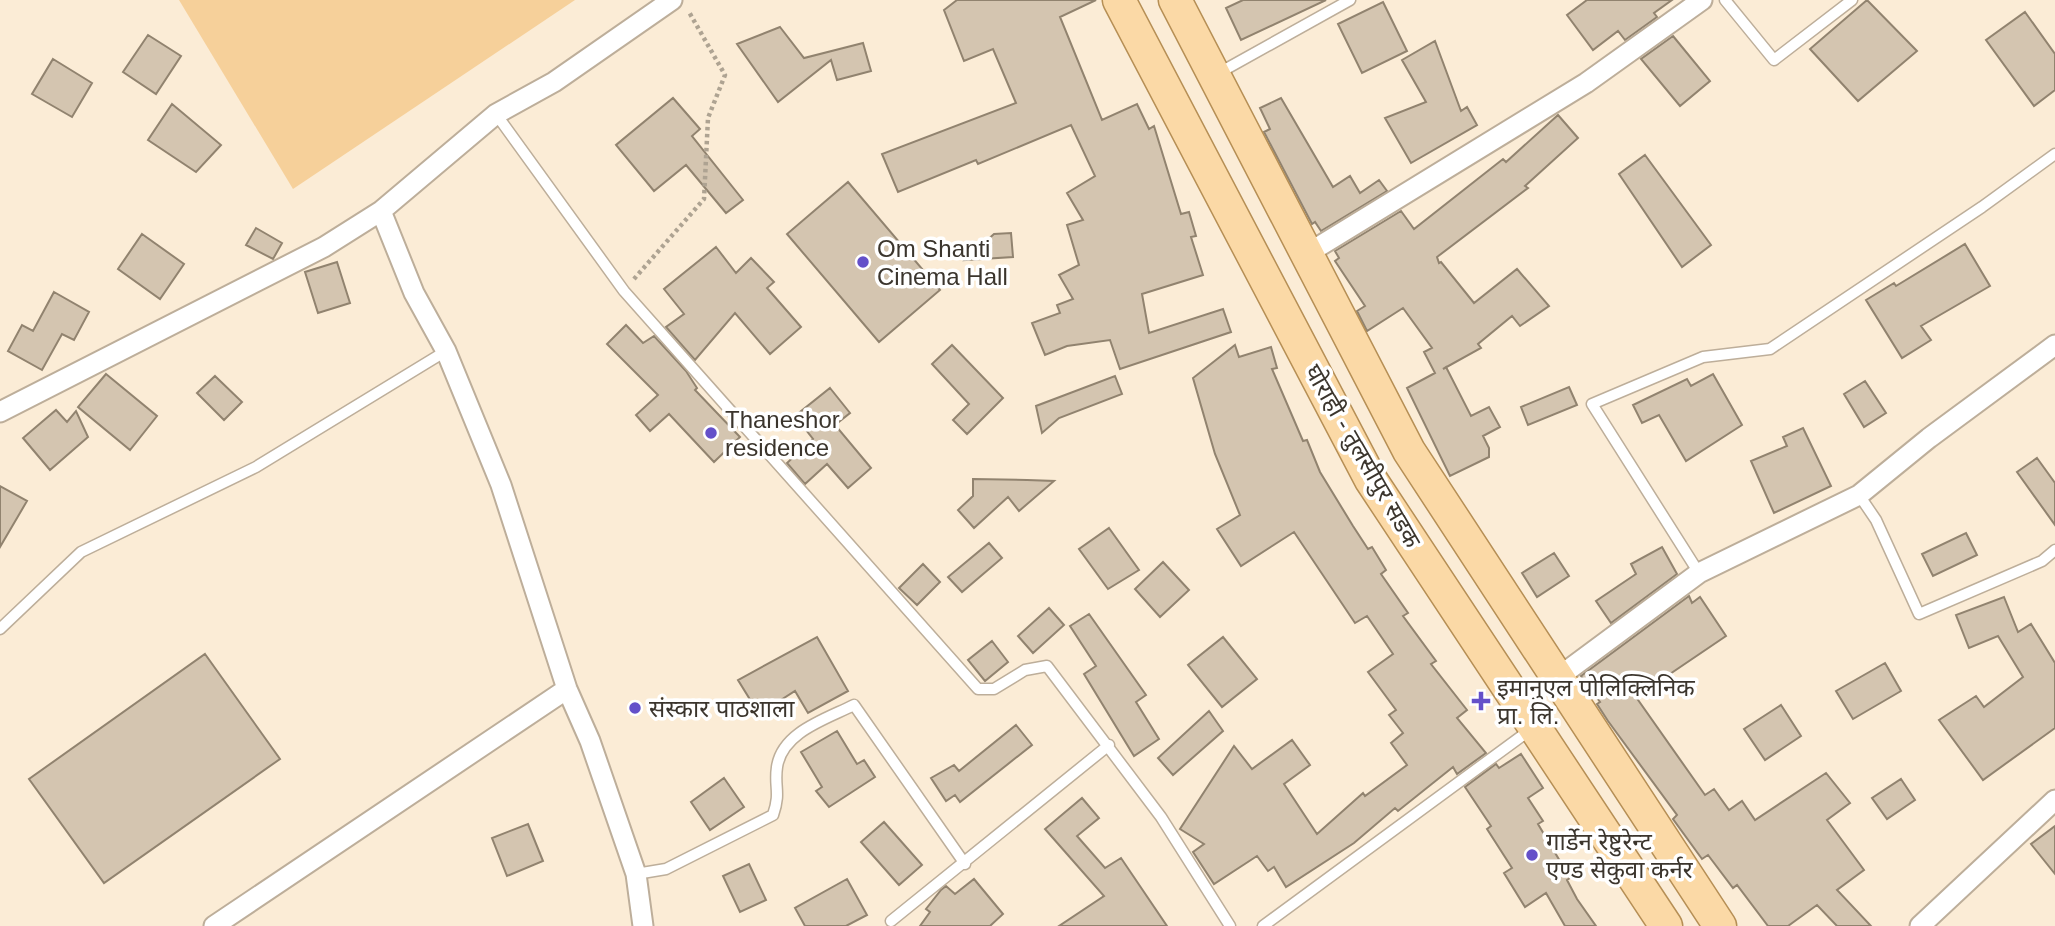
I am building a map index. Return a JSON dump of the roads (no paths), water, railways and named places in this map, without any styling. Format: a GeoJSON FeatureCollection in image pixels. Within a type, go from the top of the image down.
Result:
{"type":"FeatureCollection","features":[{"type":"Feature","properties":{"kind":"main road","name":"घोराही - तुलसीपुर सडक"},"geometry":{"type":"LineString","coordinates":[[1119,0],[1371,480],[1666,926]]}},
{"type":"Feature","properties":{"kind":"main road","name":"घोराही - तुलसीपुर सडक"},"geometry":{"type":"LineString","coordinates":[[1175,0],[1409,451],[1720,926]]}},
{"type":"Feature","properties":{"kind":"main road"},"geometry":{"type":"LineString","coordinates":[[1492,664],[1529,637]]}},
{"type":"Feature","properties":{"kind":"street"},"geometry":{"type":"LineString","coordinates":[[1305,255],[1586,83],[1702,0]]}},
{"type":"Feature","properties":{"kind":"street"},"geometry":{"type":"LineString","coordinates":[[0,412],[324,247],[381,211],[496,114],[680,5]]}},
{"type":"Feature","properties":{"kind":"street"},"geometry":{"type":"LineString","coordinates":[[381,211],[414,293],[446,351],[501,485],[567,689],[590,741],[636,874],[643,926]]}},
{"type":"Feature","properties":{"kind":"street"},"geometry":{"type":"LineString","coordinates":[[1556,678],[1699,573],[1859,495],[1929,438],[2055,345]]}},
{"type":"Feature","properties":{"kind":"street"},"geometry":{"type":"LineString","coordinates":[[215,926],[567,689]]}},
{"type":"Feature","properties":{"kind":"street"},"geometry":{"type":"LineString","coordinates":[[1920,926],[2055,800]]}},
{"type":"Feature","properties":{"kind":"lane"},"geometry":{"type":"LineString","coordinates":[[1213,76],[1350,0]]}},
{"type":"Feature","properties":{"kind":"lane"},"geometry":{"type":"LineString","coordinates":[[1725,0],[1774,60],[1852,0]]}},
{"type":"Feature","properties":{"kind":"lane"},"geometry":{"type":"LineString","coordinates":[[496,114],[624,291],[978,689],[994,688],[1025,670],[1047,666],[1161,817],[1230,926]]}},
{"type":"Feature","properties":{"kind":"lane"},"geometry":{"type":"LineString","coordinates":[[1699,573],[1592,404],[1703,357],[1770,349],[1982,207],[2055,154]]}},
{"type":"Feature","properties":{"kind":"lane"},"geometry":{"type":"LineString","coordinates":[[0,629],[81,552],[256,467],[446,351]]}},
{"type":"Feature","properties":{"kind":"lane"},"geometry":{"type":"LineString","coordinates":[[1859,495],[1876,520],[1919,614],[2042,561],[2055,550]]}},
{"type":"Feature","properties":{"kind":"lane"},"geometry":{"type":"LineString","coordinates":[[636,874],[666,869],[773,815],[779,796],[776,771],[779,754],[799,732],[854,705],[965,864]]}},
{"type":"Feature","properties":{"kind":"lane"},"geometry":{"type":"LineString","coordinates":[[1262,926],[1533,728]]}},
{"type":"Feature","properties":{"kind":"lane"},"geometry":{"type":"LineString","coordinates":[[891,922],[1109,745]]}},
{"type":"Feature","properties":{"kind":"place","name":"Om Shanti Cinema Hall"},"geometry":{"type":"Point","coordinates":[863,262]}},
{"type":"Feature","properties":{"kind":"place","name":"Thaneshor residence"},"geometry":{"type":"Point","coordinates":[711,433]}},
{"type":"Feature","properties":{"kind":"place","name":"इमानुएल पोलिक्लिनिक प्रा. लि."},"geometry":{"type":"Point","coordinates":[1481,701]}},
{"type":"Feature","properties":{"kind":"place","name":"संस्कार पाठशाला"},"geometry":{"type":"Point","coordinates":[635,708]}},
{"type":"Feature","properties":{"kind":"place","name":"गार्डेन रेष्टुरेन्ट एण्ड सेकुवा कर्नर"},"geometry":{"type":"Point","coordinates":[1532,855]}}]}
